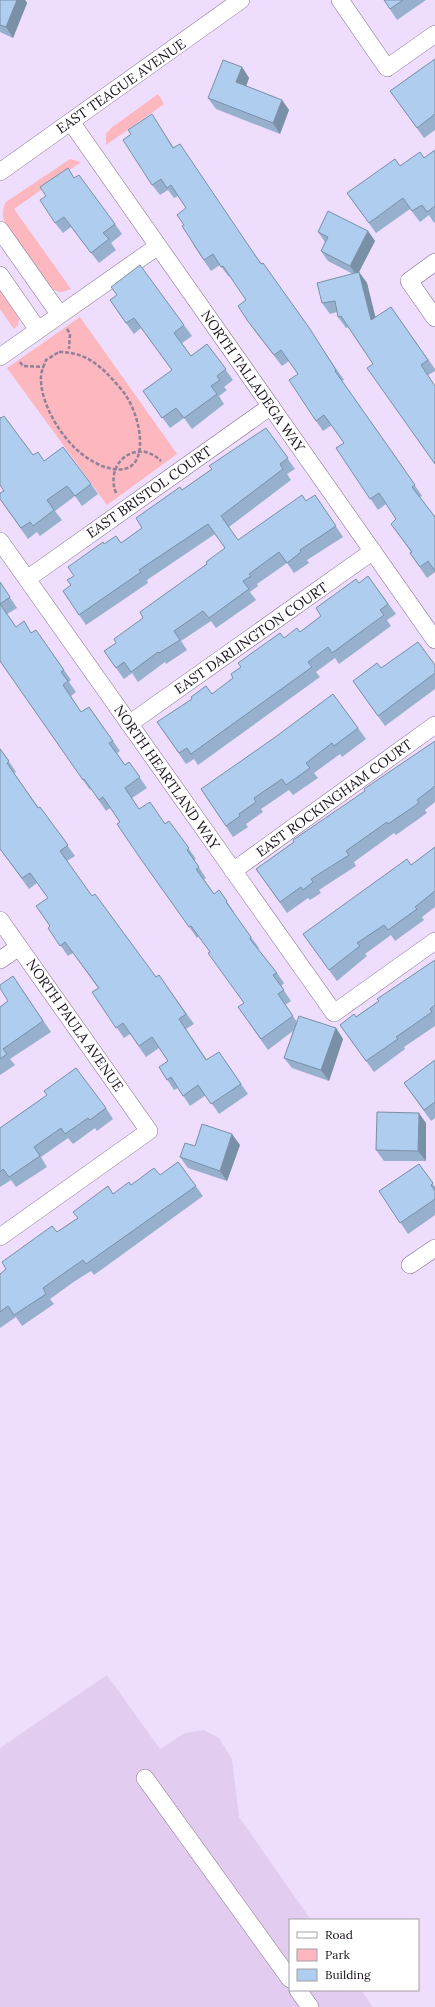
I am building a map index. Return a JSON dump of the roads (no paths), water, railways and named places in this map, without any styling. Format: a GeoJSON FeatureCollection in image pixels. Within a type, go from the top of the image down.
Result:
{"type":"FeatureCollection","features":[{"type":"Feature","properties":{"kind":"street","name":"EAST TEAGUE AVENUE"},"geometry":{"type":"LineString","coordinates":[[0,172],[242,0]]}},
{"type":"Feature","properties":{"kind":"street"},"geometry":{"type":"LineString","coordinates":[[340,0],[387,68],[435,34]]}},
{"type":"Feature","properties":{"kind":"street","name":"NORTH TALLADEGA WAY"},"geometry":{"type":"LineString","coordinates":[[71,122],[435,640]]}},
{"type":"Feature","properties":{"kind":"street"},"geometry":{"type":"LineString","coordinates":[[0,230],[63,321]]}},
{"type":"Feature","properties":{"kind":"street"},"geometry":{"type":"LineString","coordinates":[[0,357],[38,330],[63,321],[158,246]]}},
{"type":"Feature","properties":{"kind":"street"},"geometry":{"type":"LineString","coordinates":[[0,270],[19,256]]}},
{"type":"Feature","properties":{"kind":"street"},"geometry":{"type":"LineString","coordinates":[[435,262],[409,281],[435,318]]}},
{"type":"Feature","properties":{"kind":"street"},"geometry":{"type":"LineString","coordinates":[[0,275],[38,330]]}},
{"type":"Feature","properties":{"kind":"street","name":"EAST BRISTOL COURT"},"geometry":{"type":"LineString","coordinates":[[27,579],[271,406]]}},
{"type":"Feature","properties":{"kind":"street","name":"NORTH HEARTLAND WAY"},"geometry":{"type":"LineString","coordinates":[[0,541],[334,1013],[435,941]]}},
{"type":"Feature","properties":{"kind":"street","name":"EAST DARLINGTON COURT"},"geometry":{"type":"LineString","coordinates":[[130,724],[373,551]]}},
{"type":"Feature","properties":{"kind":"street","name":"EAST ROCKINGHAM COURT"},"geometry":{"type":"LineString","coordinates":[[233,871],[435,725]]}},
{"type":"Feature","properties":{"kind":"street","name":"NORTH PAULA AVENUE"},"geometry":{"type":"LineString","coordinates":[[0,920],[150,1130],[0,1237]]}},
{"type":"Feature","properties":{"kind":"street"},"geometry":{"type":"LineString","coordinates":[[0,960],[19,947]]}},
{"type":"Feature","properties":{"kind":"street"},"geometry":{"type":"LineString","coordinates":[[410,1265],[435,1248]]}},
{"type":"Feature","properties":{"kind":"street"},"geometry":{"type":"LineString","coordinates":[[145,1778],[289,1978]]}},
{"type":"Feature","properties":{"kind":"street"},"geometry":{"type":"LineString","coordinates":[[299,1991],[310,2007]]}}]}
